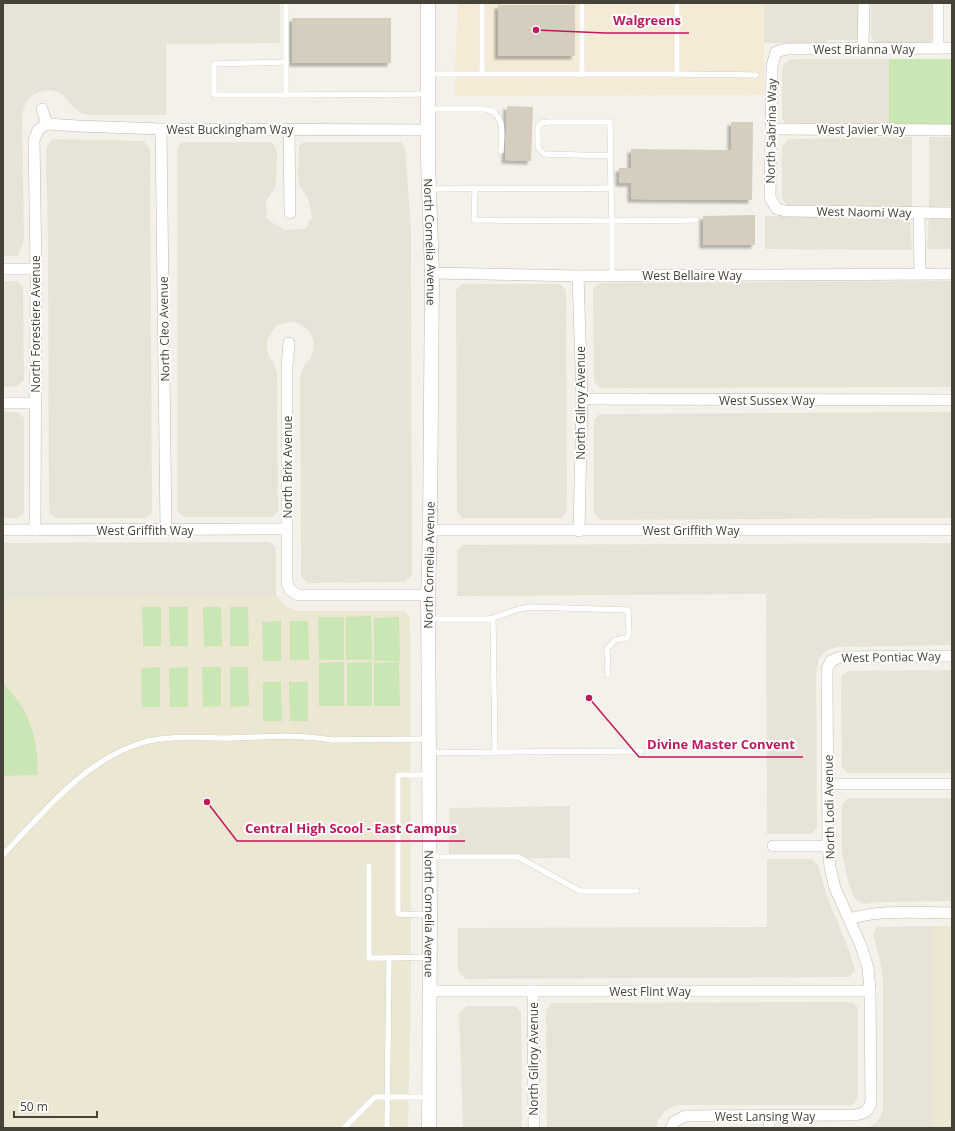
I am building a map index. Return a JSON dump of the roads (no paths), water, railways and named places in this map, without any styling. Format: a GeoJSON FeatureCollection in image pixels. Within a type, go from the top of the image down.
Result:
{"type":"FeatureCollection","features":[{"type":"Feature","properties":{"kind":"street","name":"North Cornelia Avenue"},"geometry":{"type":"LineString","coordinates":[[428,3],[428,130],[432,273],[428,595],[430,857],[429,1128]]}},
{"type":"Feature","properties":{"kind":"street"},"geometry":{"type":"LineString","coordinates":[[863,49],[864,3]]}},
{"type":"Feature","properties":{"kind":"street"},"geometry":{"type":"LineString","coordinates":[[938,3],[938,48]]}},
{"type":"Feature","properties":{"kind":"street","name":"West Brianna Way"},"geometry":{"type":"LineString","coordinates":[[776,52],[786,49],[952,48]]}},
{"type":"Feature","properties":{"kind":"street","name":"North Sabrina Way"},"geometry":{"type":"LineString","coordinates":[[776,52],[772,66],[770,198],[777,209]]}},
{"type":"Feature","properties":{"kind":"street"},"geometry":{"type":"LineString","coordinates":[[42,109],[47,124]]}},
{"type":"Feature","properties":{"kind":"street","name":"West Buckingham Way"},"geometry":{"type":"LineString","coordinates":[[47,124],[161,129],[428,130]]}},
{"type":"Feature","properties":{"kind":"street","name":"North Forestiere Avenue"},"geometry":{"type":"LineString","coordinates":[[35,530],[36,269],[34,140],[38,130],[47,124]]}},
{"type":"Feature","properties":{"kind":"street","name":"North Cleo Avenue"},"geometry":{"type":"LineString","coordinates":[[161,129],[166,530]]}},
{"type":"Feature","properties":{"kind":"street","name":"West Javier Way"},"geometry":{"type":"LineString","coordinates":[[771,129],[952,130]]}},
{"type":"Feature","properties":{"kind":"street"},"geometry":{"type":"LineString","coordinates":[[289,130],[290,213]]}},
{"type":"Feature","properties":{"kind":"street","name":"West Naomi Way"},"geometry":{"type":"LineString","coordinates":[[777,209],[786,211],[952,213]]}},
{"type":"Feature","properties":{"kind":"street"},"geometry":{"type":"LineString","coordinates":[[919,213],[920,274]]}},
{"type":"Feature","properties":{"kind":"street"},"geometry":{"type":"LineString","coordinates":[[3,269],[36,269]]}},
{"type":"Feature","properties":{"kind":"street","name":"West Bellaire Way"},"geometry":{"type":"LineString","coordinates":[[432,273],[578,276],[952,274]]}},
{"type":"Feature","properties":{"kind":"street","name":"North Gilroy Avenue"},"geometry":{"type":"LineString","coordinates":[[578,276],[582,399],[579,531]]}},
{"type":"Feature","properties":{"kind":"street","name":"North Brix Avenue"},"geometry":{"type":"LineString","coordinates":[[289,343],[287,367],[287,583],[290,590],[298,594],[428,595]]}},
{"type":"Feature","properties":{"kind":"street","name":"West Sussex Way"},"geometry":{"type":"LineString","coordinates":[[582,399],[952,400]]}},
{"type":"Feature","properties":{"kind":"street"},"geometry":{"type":"LineString","coordinates":[[3,403],[35,403]]}},
{"type":"Feature","properties":{"kind":"street","name":"West Griffith Way"},"geometry":{"type":"LineString","coordinates":[[3,530],[287,529]]}},
{"type":"Feature","properties":{"kind":"street","name":"West Griffith Way"},"geometry":{"type":"LineString","coordinates":[[430,530],[952,530]]}},
{"type":"Feature","properties":{"kind":"street","name":"West Pontiac Way"},"geometry":{"type":"LineString","coordinates":[[831,661],[840,657],[952,656]]}},
{"type":"Feature","properties":{"kind":"street","name":"North Lodi Avenue"},"geometry":{"type":"LineString","coordinates":[[831,661],[827,668],[828,846],[830,867],[835,888],[861,946],[868,968],[870,991],[871,1103],[865,1113]]}},
{"type":"Feature","properties":{"kind":"street"},"geometry":{"type":"LineString","coordinates":[[827,784],[952,784]]}},
{"type":"Feature","properties":{"kind":"street"},"geometry":{"type":"LineString","coordinates":[[773,846],[828,846]]}},
{"type":"Feature","properties":{"kind":"street"},"geometry":{"type":"LineString","coordinates":[[849,919],[880,913],[952,913]]}},
{"type":"Feature","properties":{"kind":"street","name":"West Flint Way"},"geometry":{"type":"LineString","coordinates":[[430,991],[870,991]]}},
{"type":"Feature","properties":{"kind":"street","name":"North Gilroy Avenue"},"geometry":{"type":"LineString","coordinates":[[533,991],[534,1128]]}},
{"type":"Feature","properties":{"kind":"street","name":"West Lansing Way"},"geometry":{"type":"LineString","coordinates":[[671,1128],[674,1122],[685,1116],[856,1115],[865,1113]]}},
{"type":"Feature","properties":{"kind":"street"},"geometry":{"type":"LineString","coordinates":[[769,1116],[769,1128]]}},
{"type":"Feature","properties":{"kind":"lane"},"geometry":{"type":"LineString","coordinates":[[286,3],[286,94]]}},
{"type":"Feature","properties":{"kind":"lane"},"geometry":{"type":"LineString","coordinates":[[482,3],[482,74]]}},
{"type":"Feature","properties":{"kind":"lane"},"geometry":{"type":"LineString","coordinates":[[582,3],[582,74]]}},
{"type":"Feature","properties":{"kind":"lane"},"geometry":{"type":"LineString","coordinates":[[677,3],[677,74]]}},
{"type":"Feature","properties":{"kind":"lane"},"geometry":{"type":"LineString","coordinates":[[286,62],[214,64],[214,95],[428,94]]}},
{"type":"Feature","properties":{"kind":"lane"},"geometry":{"type":"LineString","coordinates":[[428,74],[677,74],[756,76]]}},
{"type":"Feature","properties":{"kind":"lane"},"geometry":{"type":"LineString","coordinates":[[428,109],[486,109],[494,112],[501,120],[501,152]]}},
{"type":"Feature","properties":{"kind":"lane"},"geometry":{"type":"LineString","coordinates":[[611,156],[544,154],[538,147],[538,127],[548,122],[610,122],[611,156],[611,188],[612,221],[612,276]]}},
{"type":"Feature","properties":{"kind":"lane"},"geometry":{"type":"LineString","coordinates":[[429,189],[475,190],[611,188]]}},
{"type":"Feature","properties":{"kind":"lane"},"geometry":{"type":"LineString","coordinates":[[475,190],[474,220],[696,220]]}},
{"type":"Feature","properties":{"kind":"lane"},"geometry":{"type":"LineString","coordinates":[[428,618],[490,619],[531,607],[628,610],[629,634],[627,638],[615,640],[607,649],[608,675]]}},
{"type":"Feature","properties":{"kind":"lane"},"geometry":{"type":"LineString","coordinates":[[490,619],[492,622],[494,752]]}},
{"type":"Feature","properties":{"kind":"lane"},"geometry":{"type":"LineString","coordinates":[[3,855],[62,792],[102,760],[142,743],[168,738],[320,738],[429,746],[491,753],[642,751]]}},
{"type":"Feature","properties":{"kind":"lane"},"geometry":{"type":"LineString","coordinates":[[429,775],[398,775],[398,914],[430,915]]}},
{"type":"Feature","properties":{"kind":"lane"},"geometry":{"type":"LineString","coordinates":[[430,857],[518,857],[580,891],[637,891]]}},
{"type":"Feature","properties":{"kind":"lane"},"geometry":{"type":"LineString","coordinates":[[369,866],[369,958],[430,957]]}},
{"type":"Feature","properties":{"kind":"lane"},"geometry":{"type":"LineString","coordinates":[[387,1128],[389,958]]}},
{"type":"Feature","properties":{"kind":"lane"},"geometry":{"type":"LineString","coordinates":[[344,1128],[375,1096],[429,1097]]}},
{"type":"Feature","properties":{"kind":"place","name":"Walgreens"},"geometry":{"type":"Point","coordinates":[536,30]}},
{"type":"Feature","properties":{"kind":"place","name":"Divine Master Convent"},"geometry":{"type":"Point","coordinates":[589,698]}},
{"type":"Feature","properties":{"kind":"place","name":"Central High Scool - East Campus"},"geometry":{"type":"Point","coordinates":[207,802]}}]}
